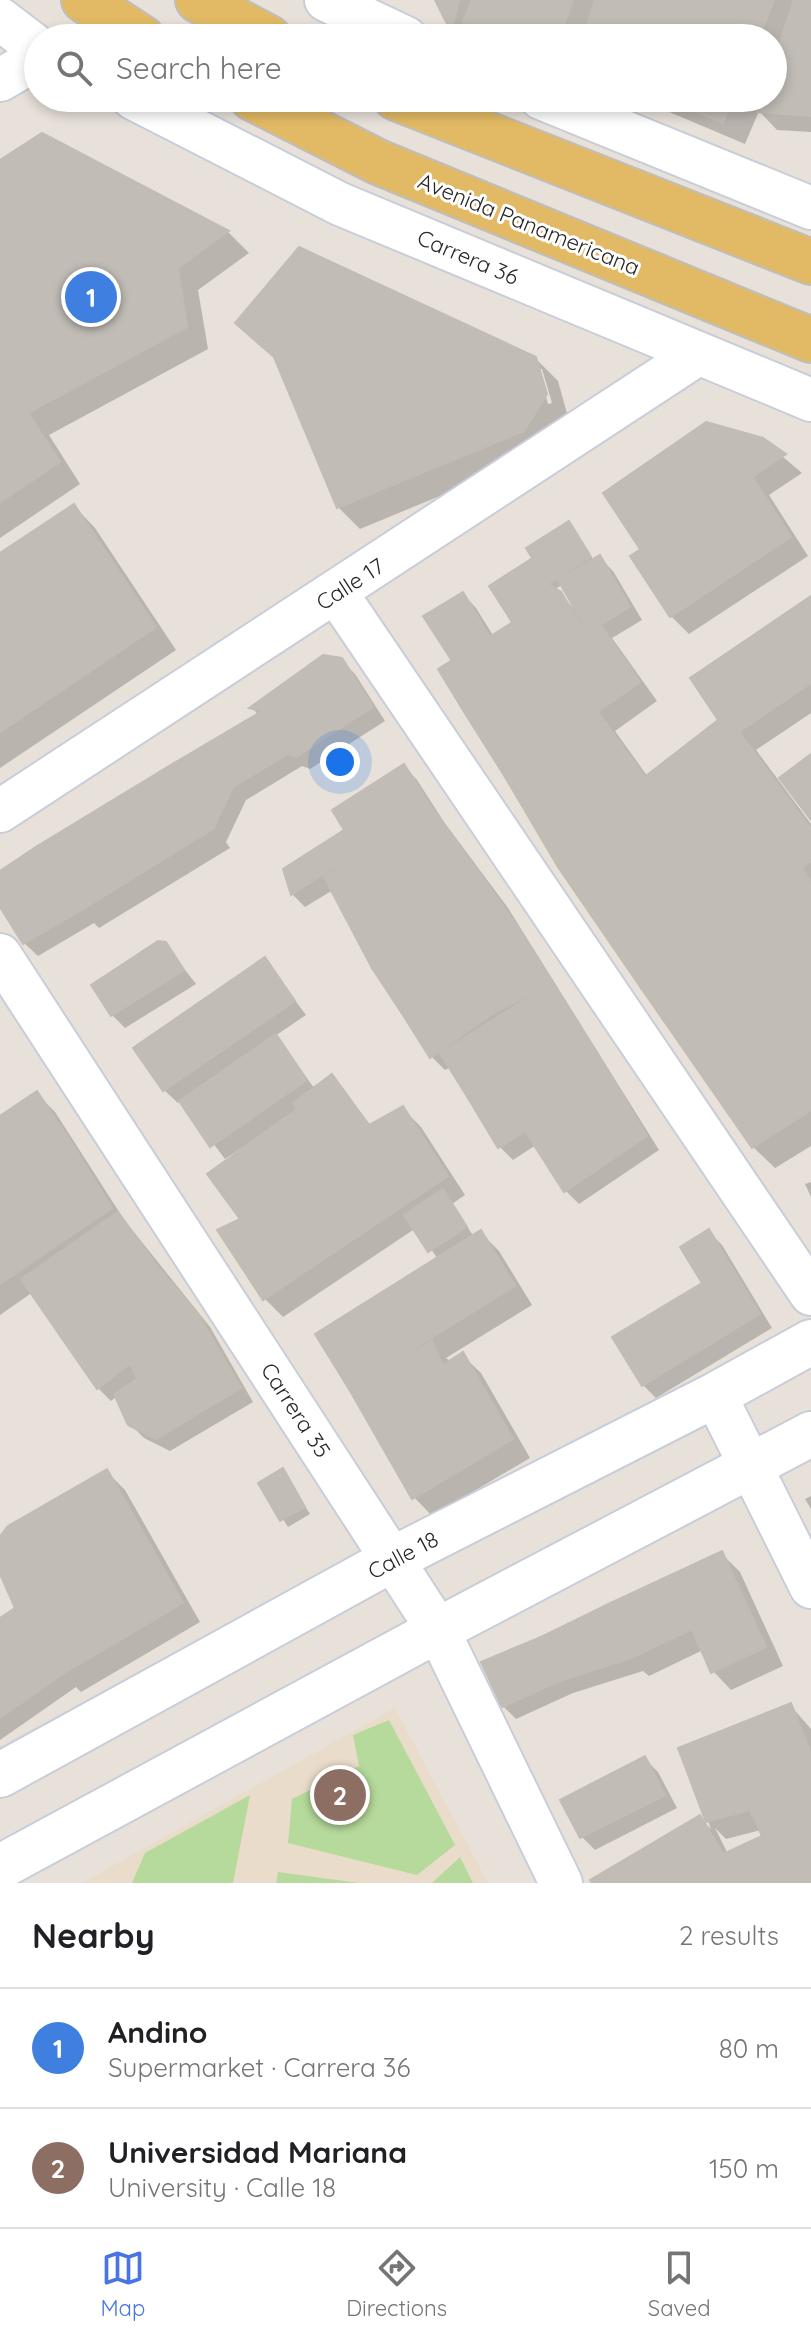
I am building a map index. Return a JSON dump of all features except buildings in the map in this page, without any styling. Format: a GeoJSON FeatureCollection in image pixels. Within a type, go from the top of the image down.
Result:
{"type":"FeatureCollection","features":[{"type":"Feature","properties":{"kind":"main road"},"geometry":{"type":"LineString","coordinates":[[84,0],[121,24]]}},
{"type":"Feature","properties":{"kind":"main road"},"geometry":{"type":"LineString","coordinates":[[198,0],[243,24]]}},
{"type":"Feature","properties":{"kind":"main road","name":"Avenida Panamericana"},"geometry":{"type":"LineString","coordinates":[[280,112],[378,162],[811,340]]}},
{"type":"Feature","properties":{"kind":"main road"},"geometry":{"type":"LineString","coordinates":[[431,112],[811,262]]}},
{"type":"Feature","properties":{"kind":"main road","name":"Calle 18"},"geometry":{"type":"LineString","coordinates":[[0,1775],[393,1559],[715,1395],[811,1342]]}},
{"type":"Feature","properties":{"kind":"main road"},"geometry":{"type":"LineString","coordinates":[[5,1854],[811,1434]]}},
{"type":"Feature","properties":{"kind":"street"},"geometry":{"type":"LineString","coordinates":[[326,0],[377,24]]}},
{"type":"Feature","properties":{"kind":"street"},"geometry":{"type":"LineString","coordinates":[[0,19],[24,37]]}},
{"type":"Feature","properties":{"kind":"street"},"geometry":{"type":"LineString","coordinates":[[0,80],[24,66]]}},
{"type":"Feature","properties":{"kind":"street","name":"Carrera 36"},"geometry":{"type":"LineString","coordinates":[[160,112],[340,204],[811,400]]}},
{"type":"Feature","properties":{"kind":"street"},"geometry":{"type":"LineString","coordinates":[[575,112],[811,208]]}},
{"type":"Feature","properties":{"kind":"street","name":"Calle 17"},"geometry":{"type":"LineString","coordinates":[[0,811],[337,594],[698,354]]}},
{"type":"Feature","properties":{"kind":"street"},"geometry":{"type":"LineString","coordinates":[[337,594],[811,1294]]}},
{"type":"Feature","properties":{"kind":"street","name":"Carrera 35"},"geometry":{"type":"LineString","coordinates":[[0,955],[438,1630],[561,1883]]}},
{"type":"Feature","properties":{"kind":"street"},"geometry":{"type":"LineString","coordinates":[[715,1395],[811,1587]]}},
{"type":"Feature","properties":{"kind":"shaded area"},"geometry":{"type":"Polygon","coordinates":[[[395,1708],[488,1883],[82,1883],[395,1708]]]}},
{"type":"Feature","properties":{"kind":"green space"},"geometry":{"type":"Polygon","coordinates":[[[389,1720],[455,1845],[417,1875],[288,1843],[292,1799],[359,1766],[353,1735],[389,1720]]]}},
{"type":"Feature","properties":{"kind":"green space"},"geometry":{"type":"Polygon","coordinates":[[[250,1795],[233,1883],[132,1883],[145,1853],[250,1795]]]}},
{"type":"Feature","properties":{"kind":"green space"},"geometry":{"type":"Polygon","coordinates":[[[460,1857],[473,1883],[432,1883],[460,1857]]]}},
{"type":"Feature","properties":{"kind":"green space"},"geometry":{"type":"Polygon","coordinates":[[[278,1872],[359,1883],[276,1883],[278,1872]]]}},
{"type":"Feature","properties":{"kind":"place","name":"Andino"},"geometry":{"type":"Point","coordinates":[91,297]}},
{"type":"Feature","properties":{"kind":"place","name":"Universidad Mariana"},"geometry":{"type":"Point","coordinates":[340,1795]}}]}
